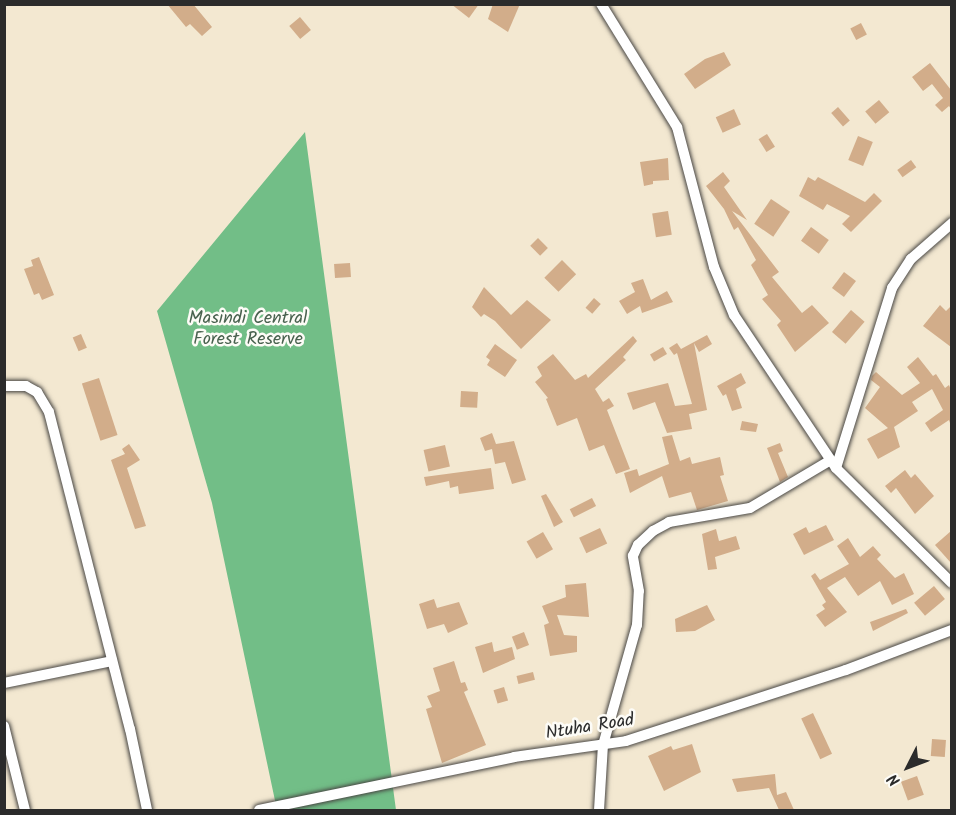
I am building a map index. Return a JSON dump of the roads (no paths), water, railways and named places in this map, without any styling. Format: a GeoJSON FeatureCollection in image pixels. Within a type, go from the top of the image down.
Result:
{"type":"FeatureCollection","features":[{"type":"Feature","properties":{"kind":"street"},"geometry":{"type":"LineString","coordinates":[[601,4],[677,128],[714,267],[734,315],[833,464],[951,583]]}},
{"type":"Feature","properties":{"kind":"street"},"geometry":{"type":"LineString","coordinates":[[599,810],[603,745],[637,625],[639,591],[633,556],[638,545],[652,531],[669,522],[750,508],[833,464],[892,288],[911,259],[951,223]]}},
{"type":"Feature","properties":{"kind":"street"},"geometry":{"type":"LineString","coordinates":[[4,386],[26,387],[37,392],[49,412],[147,810]]}},
{"type":"Feature","properties":{"kind":"street","name":"Ntuha Road"},"geometry":{"type":"LineString","coordinates":[[259,810],[513,757],[640,738],[846,670],[951,630]]}},
{"type":"Feature","properties":{"kind":"street"},"geometry":{"type":"LineString","coordinates":[[4,683],[112,661]]}},
{"type":"Feature","properties":{"kind":"street"},"geometry":{"type":"LineString","coordinates":[[4,726],[25,810]]}},
{"type":"Feature","properties":{"kind":"park label","name":"Masindi Central Forest Reserve"},"geometry":{"type":"Point","coordinates":[248,330]}}]}
